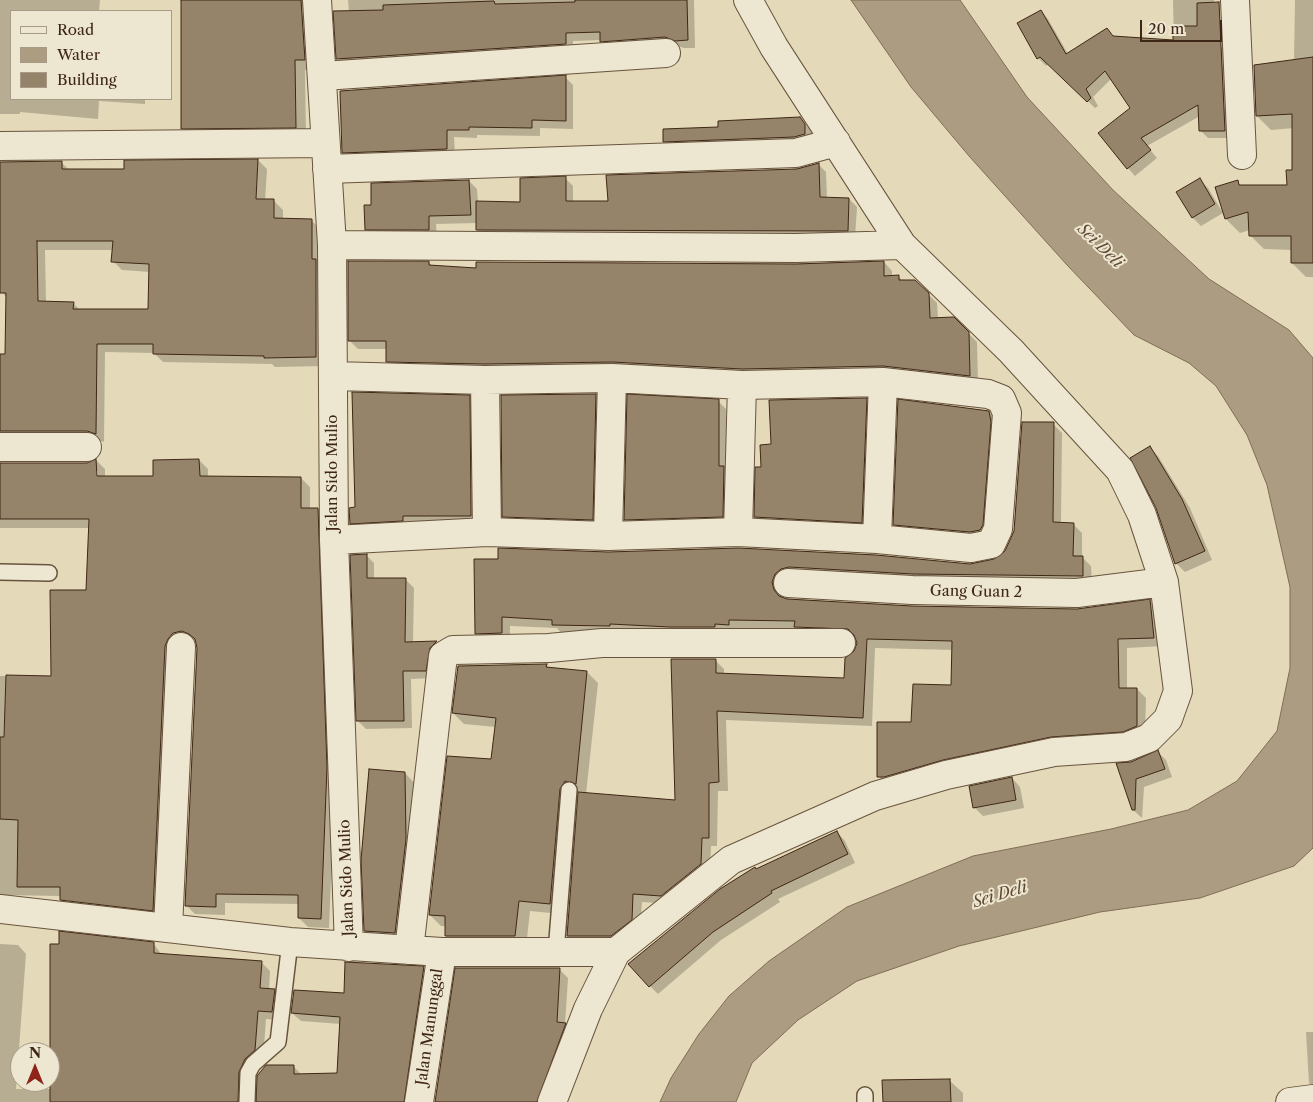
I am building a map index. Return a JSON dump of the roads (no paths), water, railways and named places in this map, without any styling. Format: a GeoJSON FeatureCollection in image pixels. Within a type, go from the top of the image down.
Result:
{"type":"FeatureCollection","features":[{"type":"Feature","properties":{"kind":"street","name":"Jalan Sido Mulio"},"geometry":{"type":"LineString","coordinates":[[317,0],[332,245],[334,540],[349,946]]}},
{"type":"Feature","properties":{"kind":"street"},"geometry":{"type":"LineString","coordinates":[[552,1102],[588,1009],[616,952],[731,860],[875,796],[946,775],[1054,752],[1126,747],[1149,738],[1168,719],[1178,691],[1164,582],[1142,515],[1120,470],[1011,351],[902,245],[774,47],[748,0]]}},
{"type":"Feature","properties":{"kind":"street"},"geometry":{"type":"LineString","coordinates":[[1236,0],[1242,155]]}},
{"type":"Feature","properties":{"kind":"street"},"geometry":{"type":"LineString","coordinates":[[323,76],[666,53]]}},
{"type":"Feature","properties":{"kind":"street"},"geometry":{"type":"LineString","coordinates":[[0,146],[326,156],[796,153],[836,142]]}},
{"type":"Feature","properties":{"kind":"street"},"geometry":{"type":"LineString","coordinates":[[332,245],[786,248],[902,245]]}},
{"type":"Feature","properties":{"kind":"street"},"geometry":{"type":"LineString","coordinates":[[333,376],[485,380],[612,378],[742,385],[883,382],[988,394],[1001,399],[1007,413],[998,529],[991,544],[971,548],[877,539],[738,532],[608,536],[487,532],[334,540]]}},
{"type":"Feature","properties":{"kind":"street"},"geometry":{"type":"LineString","coordinates":[[608,536],[612,378]]}},
{"type":"Feature","properties":{"kind":"street"},"geometry":{"type":"LineString","coordinates":[[485,380],[487,532]]}},
{"type":"Feature","properties":{"kind":"street"},"geometry":{"type":"LineString","coordinates":[[877,539],[883,382]]}},
{"type":"Feature","properties":{"kind":"street"},"geometry":{"type":"LineString","coordinates":[[738,532],[742,385]]}},
{"type":"Feature","properties":{"kind":"street"},"geometry":{"type":"LineString","coordinates":[[0,447],[87,447]]}},
{"type":"Feature","properties":{"kind":"street","name":"Gang Guan 2"},"geometry":{"type":"LineString","coordinates":[[788,583],[957,592],[1078,593],[1164,582]]}},
{"type":"Feature","properties":{"kind":"street"},"geometry":{"type":"LineString","coordinates":[[409,950],[443,656],[453,650],[549,648],[602,643],[841,643]]}},
{"type":"Feature","properties":{"kind":"street"},"geometry":{"type":"LineString","coordinates":[[168,928],[181,647]]}},
{"type":"Feature","properties":{"kind":"street"},"geometry":{"type":"LineString","coordinates":[[0,909],[290,942],[442,952],[616,952]]}},
{"type":"Feature","properties":{"kind":"street","name":"Jalan Manunggal"},"geometry":{"type":"LineString","coordinates":[[419,1102],[442,952]]}},
{"type":"Feature","properties":{"kind":"street"},"geometry":{"type":"LineString","coordinates":[[1290,1102],[1313,1098]]}},
{"type":"Feature","properties":{"kind":"lane"},"geometry":{"type":"LineString","coordinates":[[0,572],[49,573]]}},
{"type":"Feature","properties":{"kind":"lane"},"geometry":{"type":"LineString","coordinates":[[556,952],[569,790]]}},
{"type":"Feature","properties":{"kind":"lane"},"geometry":{"type":"LineString","coordinates":[[247,1102],[248,1072],[253,1064],[278,1042],[290,942]]}},
{"type":"Feature","properties":{"kind":"water","name":"Sei Deli"},"geometry":{"type":"Polygon","coordinates":[[[851,0],[960,0],[1027,97],[1113,190],[1209,279],[1289,330],[1313,358],[1313,848],[1294,866],[1200,898],[1100,912],[959,946],[857,981],[798,1020],[752,1063],[736,1102],[660,1102],[671,1078],[699,1034],[729,996],[769,961],[847,907],[973,856],[1111,829],[1188,810],[1237,781],[1277,731],[1290,668],[1290,587],[1267,485],[1247,435],[1216,386],[1189,363],[1134,335],[1067,265],[969,156],[911,87],[851,0]]]}}]}
